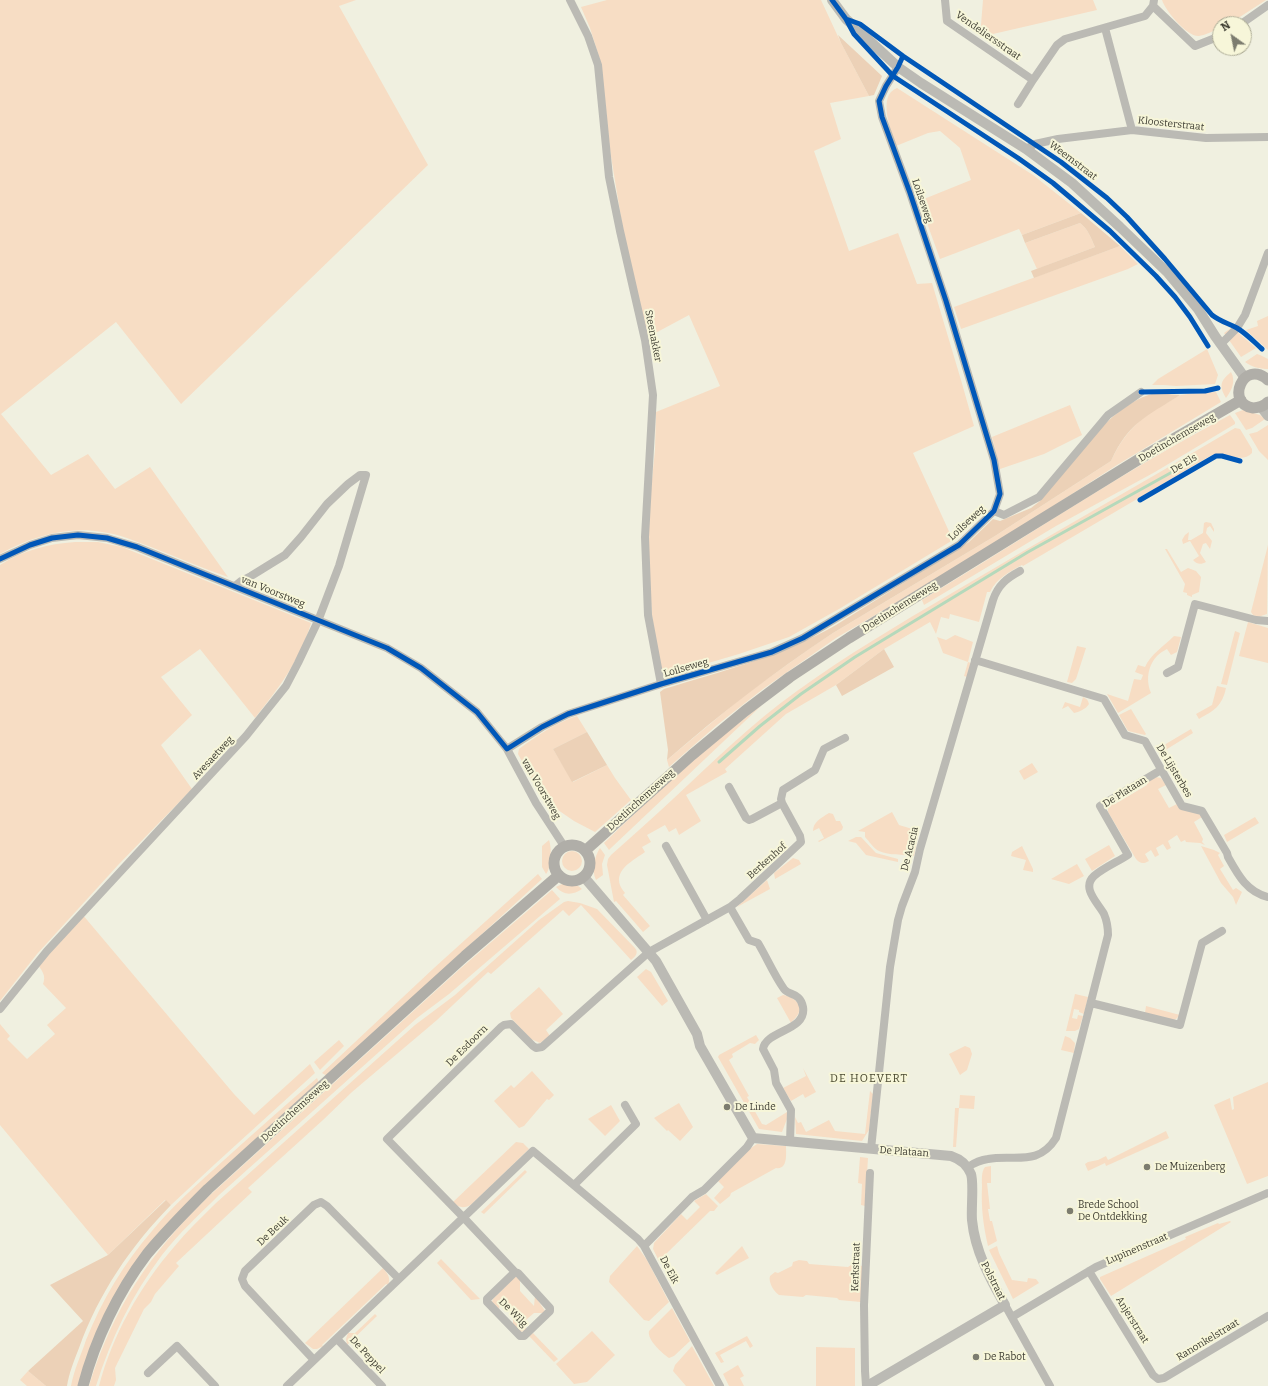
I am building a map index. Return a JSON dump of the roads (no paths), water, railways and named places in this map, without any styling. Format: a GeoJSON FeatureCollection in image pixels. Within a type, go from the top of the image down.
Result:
{"type":"FeatureCollection","features":[{"type":"Feature","properties":{"kind":"main road"},"geometry":{"type":"LineString","coordinates":[[1266,408],[1250,407],[1241,400],[1239,388],[1245,378],[1254,374],[1259,374],[1268,380]]}},
{"type":"Feature","properties":{"kind":"main road","name":"Doetinchemseweg"},"geometry":{"type":"LineString","coordinates":[[586,850],[692,755],[746,711],[790,678],[849,638],[1149,453],[1241,400]]}},
{"type":"Feature","properties":{"kind":"main road"},"geometry":{"type":"LineString","coordinates":[[571,844],[579,845],[586,850],[590,856],[591,864],[589,871],[584,877],[576,881],[567,880],[559,875],[555,868],[554,860],[557,852],[564,846],[571,844]]}},
{"type":"Feature","properties":{"kind":"main road","name":"Doetinchemseweg"},"geometry":{"type":"LineString","coordinates":[[83,1386],[93,1356],[116,1305],[131,1278],[147,1254],[168,1229],[208,1189],[465,956],[559,875]]}},
{"type":"Feature","properties":{"kind":"street","name":"Steenakker"},"geometry":{"type":"LineString","coordinates":[[570,0],[588,36],[598,65],[609,177],[645,340],[653,395],[645,537],[648,615],[661,684]]}},
{"type":"Feature","properties":{"kind":"street","name":"Weemstraat"},"geometry":{"type":"LineString","coordinates":[[832,0],[846,19],[898,67],[1026,150],[1072,184],[1168,273],[1198,309],[1245,378]]}},
{"type":"Feature","properties":{"kind":"street","name":"Vendeliersstraat"},"geometry":{"type":"LineString","coordinates":[[945,0],[947,21],[1033,80]]}},
{"type":"Feature","properties":{"kind":"street"},"geometry":{"type":"LineString","coordinates":[[1018,104],[1057,45],[1065,39],[1145,16],[1154,3],[1195,46],[1212,39]]}},
{"type":"Feature","properties":{"kind":"street"},"geometry":{"type":"LineString","coordinates":[[1252,16],[1268,5]]}},
{"type":"Feature","properties":{"kind":"street"},"geometry":{"type":"LineString","coordinates":[[1104,28],[1132,130]]}},
{"type":"Feature","properties":{"kind":"street","name":"Loilseweg"},"geometry":{"type":"LineString","coordinates":[[507,749],[542,727],[568,714],[661,684],[772,652],[803,638],[959,545],[994,511],[1000,494],[994,460],[946,301],[910,193],[882,117],[879,101],[886,86],[898,67]]}},
{"type":"Feature","properties":{"kind":"street","name":"Kloosterstraat"},"geometry":{"type":"LineString","coordinates":[[1026,150],[1035,144],[1058,139],[1132,130],[1206,138],[1268,137]]}},
{"type":"Feature","properties":{"kind":"street"},"geometry":{"type":"LineString","coordinates":[[1221,344],[1236,328],[1245,315],[1268,253]]}},
{"type":"Feature","properties":{"kind":"street","name":"Loilseweg"},"geometry":{"type":"LineString","coordinates":[[994,511],[1004,515],[1039,497],[1108,414],[1141,392]]}},
{"type":"Feature","properties":{"kind":"street","name":"van Voorstweg"},"geometry":{"type":"LineString","coordinates":[[235,586],[241,580],[251,576],[285,555],[332,499],[360,475],[366,475]]}},
{"type":"Feature","properties":{"kind":"street","name":"Avesaetweg"},"geometry":{"type":"LineString","coordinates":[[0,1009],[47,951],[246,736],[286,686],[318,621],[339,566],[366,475]]}},
{"type":"Feature","properties":{"kind":"street","name":"van Voorstweg"},"geometry":{"type":"LineString","coordinates":[[0,559],[30,545],[52,538],[78,535],[107,538],[137,547],[387,648],[421,668],[477,712],[507,749],[536,803],[564,846]]}},
{"type":"Feature","properties":{"kind":"street","name":"De Acacia"},"geometry":{"type":"LineString","coordinates":[[871,1149],[886,993],[894,940],[902,906],[915,872],[920,849],[996,591],[1003,582],[1020,570]]}},
{"type":"Feature","properties":{"kind":"street"},"geometry":{"type":"LineString","coordinates":[[1167,673],[1178,667],[1195,604],[1256,620],[1268,621]]}},
{"type":"Feature","properties":{"kind":"street","name":"De Lijsterbes"},"geometry":{"type":"LineString","coordinates":[[975,660],[1104,699],[1125,735],[1145,741],[1182,806],[1202,811],[1228,857],[1247,886],[1260,895],[1268,898]]}},
{"type":"Feature","properties":{"kind":"street"},"geometry":{"type":"LineString","coordinates":[[729,787],[746,818],[749,820],[752,819],[782,803],[781,799],[783,790],[815,770],[824,749],[845,738]]}},
{"type":"Feature","properties":{"kind":"street","name":"De Plataan"},"geometry":{"type":"LineString","coordinates":[[753,1138],[951,1156],[958,1158],[968,1167],[978,1161],[989,1158],[1018,1159],[1042,1152],[1053,1142],[1058,1133],[1108,935],[1108,927],[1104,914],[1090,892],[1089,883],[1095,875],[1128,855],[1100,806],[1162,770]]}},
{"type":"Feature","properties":{"kind":"street","name":"Berkenhof"},"geometry":{"type":"LineString","coordinates":[[649,952],[707,920],[740,899],[801,842],[800,836],[782,803]]}},
{"type":"Feature","properties":{"kind":"street"},"geometry":{"type":"LineString","coordinates":[[666,846],[707,920]]}},
{"type":"Feature","properties":{"kind":"street"},"geometry":{"type":"LineString","coordinates":[[584,877],[649,952],[660,968],[697,1034],[700,1046],[753,1138],[747,1147],[704,1190],[692,1196],[644,1246]]}},
{"type":"Feature","properties":{"kind":"street"},"geometry":{"type":"LineString","coordinates":[[730,906],[749,940],[758,943],[784,989],[796,995],[802,1005],[803,1012],[800,1019],[791,1027],[767,1041],[763,1049],[774,1070],[776,1083],[791,1110],[790,1142]]}},
{"type":"Feature","properties":{"kind":"street"},"geometry":{"type":"LineString","coordinates":[[1091,1003],[1180,1024],[1202,943],[1222,931]]}},
{"type":"Feature","properties":{"kind":"street","name":"De Esdoorn"},"geometry":{"type":"LineString","coordinates":[[464,1218],[387,1139],[501,1027],[510,1024],[533,1046],[536,1048],[542,1047],[649,952]]}},
{"type":"Feature","properties":{"kind":"street"},"geometry":{"type":"LineString","coordinates":[[574,1185],[636,1124],[625,1104]]}},
{"type":"Feature","properties":{"kind":"street","name":"De Eik"},"geometry":{"type":"LineString","coordinates":[[464,1218],[533,1151],[644,1246],[720,1386]]}},
{"type":"Feature","properties":{"kind":"street","name":"Polstraat"},"geometry":{"type":"LineString","coordinates":[[968,1167],[972,1179],[971,1209],[979,1253],[1005,1305],[1050,1386]]}},
{"type":"Feature","properties":{"kind":"street","name":"Kerkstraat"},"geometry":{"type":"LineString","coordinates":[[866,1386],[864,1305],[870,1173]]}},
{"type":"Feature","properties":{"kind":"street","name":"Lupinenstraat"},"geometry":{"type":"LineString","coordinates":[[1012,1317],[1104,1263],[1268,1193]]}},
{"type":"Feature","properties":{"kind":"street","name":"De Beuk"},"geometry":{"type":"LineString","coordinates":[[314,1360],[245,1286],[242,1278],[245,1271],[314,1205],[321,1202],[328,1206],[399,1279]]}},
{"type":"Feature","properties":{"kind":"street"},"geometry":{"type":"LineString","coordinates":[[287,1386],[464,1218]]}},
{"type":"Feature","properties":{"kind":"street","name":"De Wilg"},"geometry":{"type":"LineString","coordinates":[[464,1218],[550,1308],[550,1311],[524,1336],[520,1336],[487,1302],[487,1299],[515,1272]]}},
{"type":"Feature","properties":{"kind":"street","name":"Anjerstraat"},"geometry":{"type":"LineString","coordinates":[[1089,1272],[1153,1374],[1158,1379]]}},
{"type":"Feature","properties":{"kind":"street"},"geometry":{"type":"LineString","coordinates":[[866,1386],[1005,1305]]}},
{"type":"Feature","properties":{"kind":"street","name":"Ranonkelstraat"},"geometry":{"type":"LineString","coordinates":[[1158,1379],[1164,1378],[1268,1316]]}},
{"type":"Feature","properties":{"kind":"street","name":"De Peppel"},"geometry":{"type":"LineString","coordinates":[[337,1339],[382,1386]]}},
{"type":"Feature","properties":{"kind":"street"},"geometry":{"type":"LineString","coordinates":[[148,1373],[177,1346],[215,1386]]}},
{"type":"Feature","properties":{"kind":"waterway"},"geometry":{"type":"LineString","coordinates":[[719,762],[760,726],[801,694],[855,657],[1028,552],[1183,466]]}},
{"type":"Feature","properties":{"kind":"place","name":"De Linde"},"geometry":{"type":"Point","coordinates":[727,1107]}},
{"type":"Feature","properties":{"kind":"place","name":"De Muizenberg"},"geometry":{"type":"Point","coordinates":[1147,1167]}},
{"type":"Feature","properties":{"kind":"place","name":"Brede School De Ontdekking"},"geometry":{"type":"Point","coordinates":[1070,1211]}},
{"type":"Feature","properties":{"kind":"place","name":"De Rabot"},"geometry":{"type":"Point","coordinates":[976,1357]}},
{"type":"Feature","properties":{"kind":"district","name":"DE HOEVERT"},"geometry":{"type":"Point","coordinates":[869,1079]}}]}
